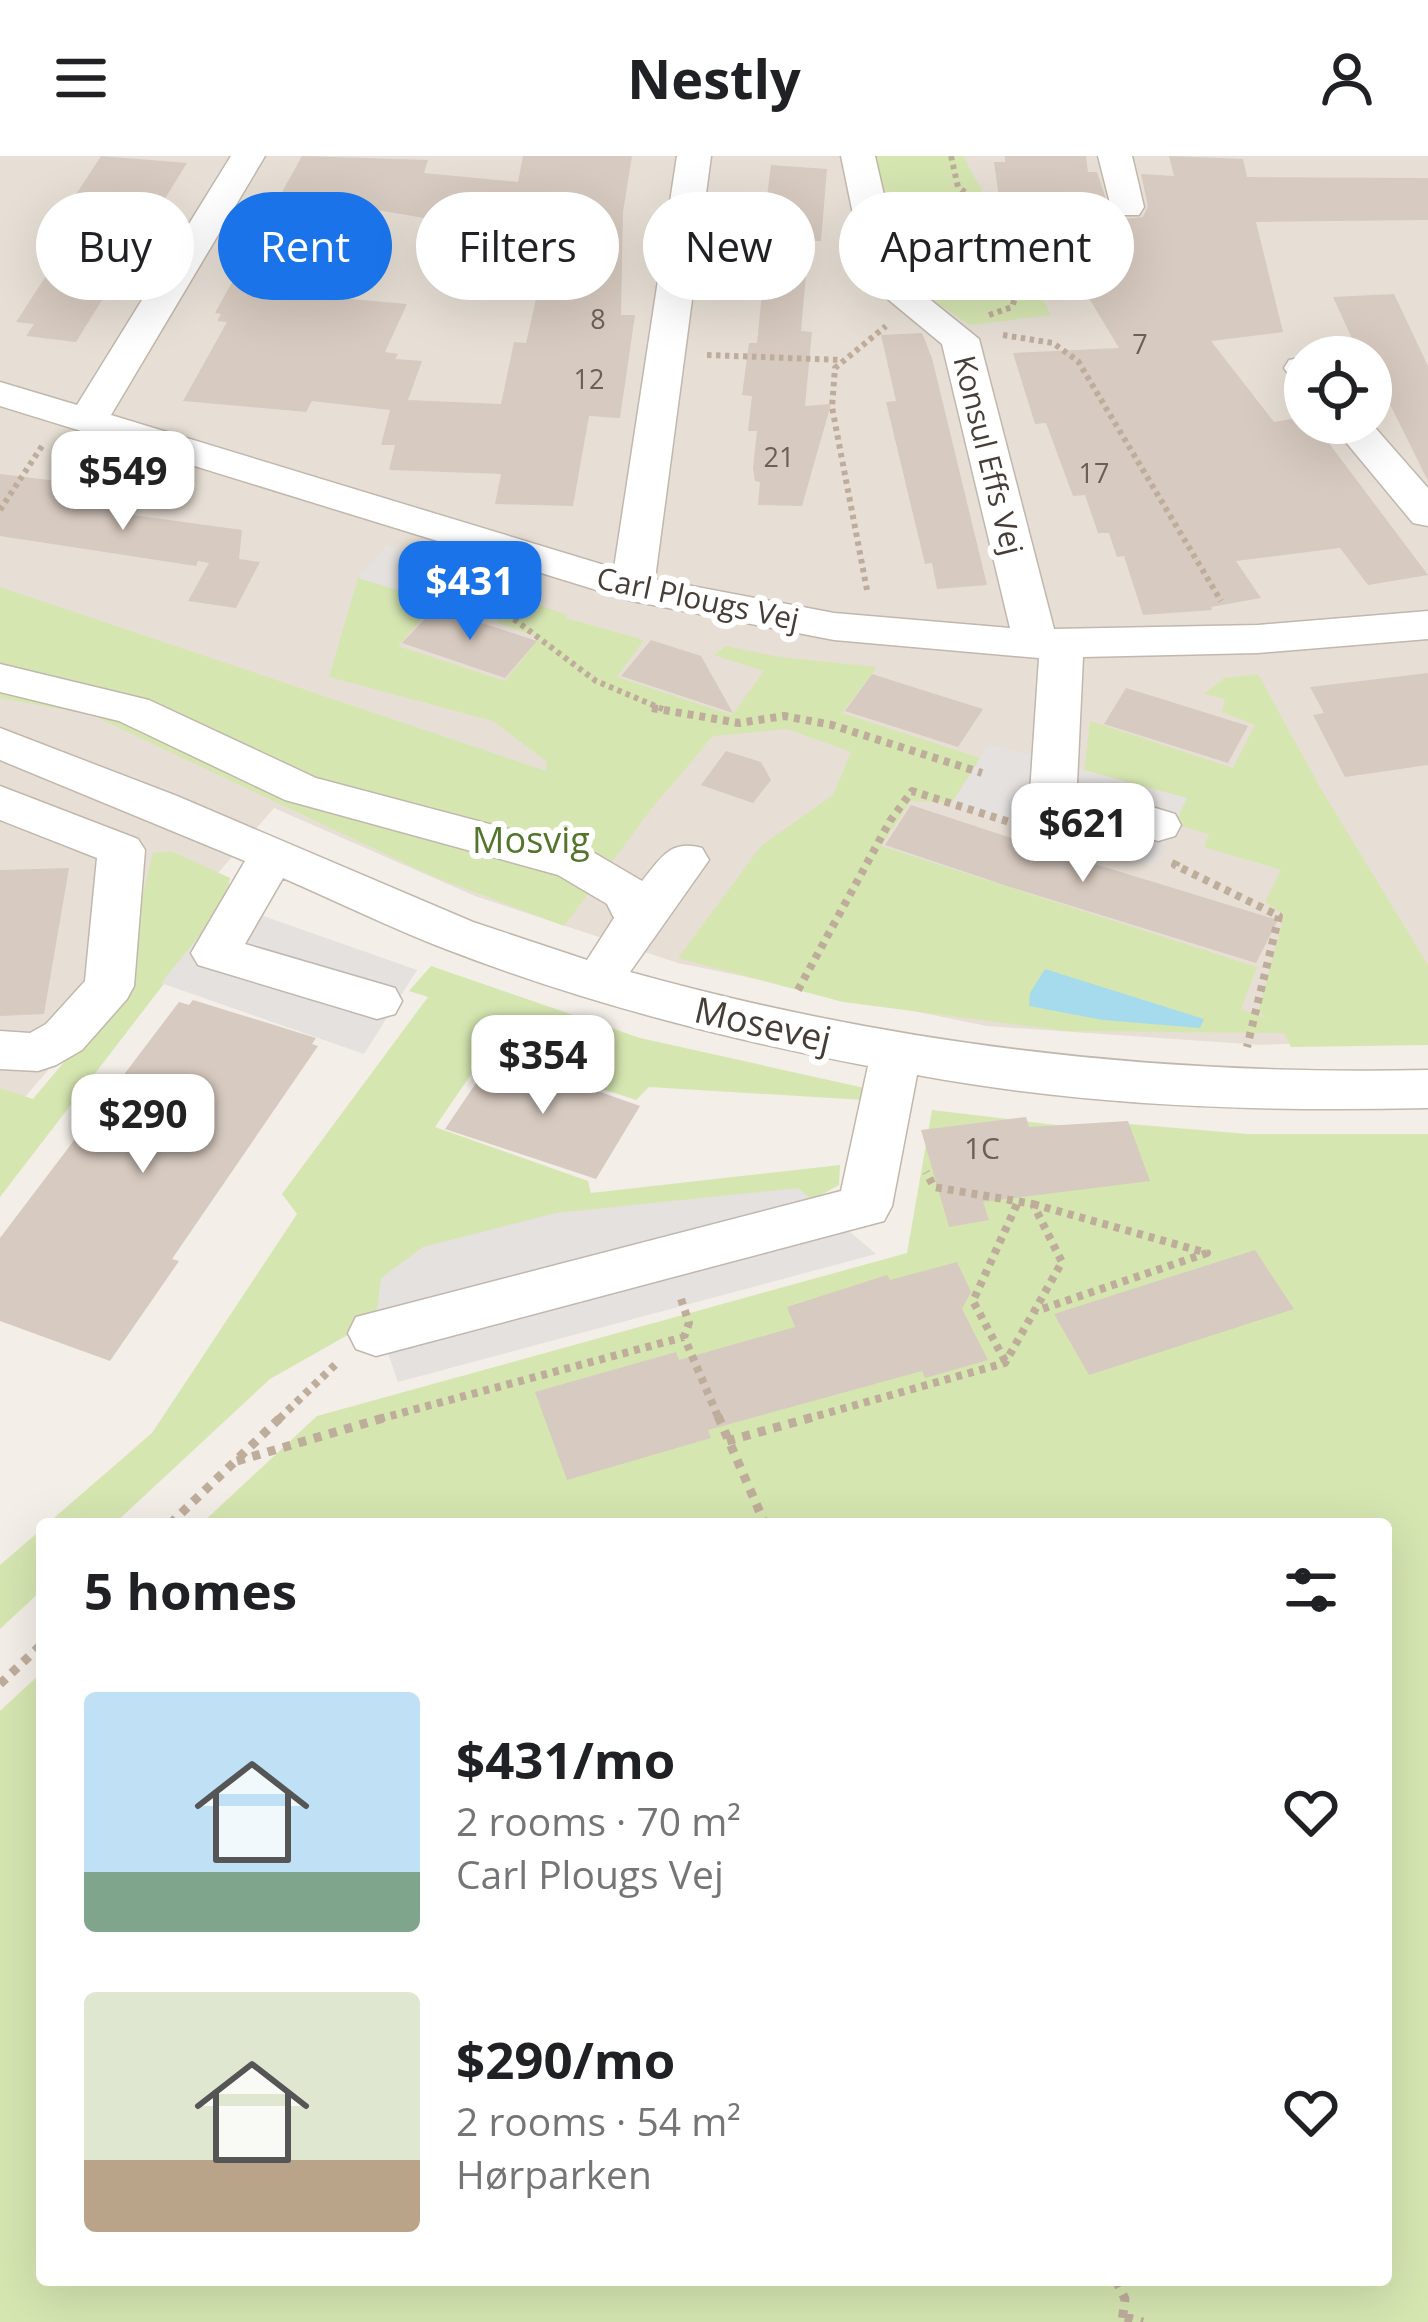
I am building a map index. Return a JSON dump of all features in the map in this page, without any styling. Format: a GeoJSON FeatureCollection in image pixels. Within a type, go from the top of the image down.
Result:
{"type":"FeatureCollection","features":[{"type":"Feature","properties":{"kind":"street"},"geometry":{"type":"LineString","coordinates":[[75,417],[248,156]]}},
{"type":"Feature","properties":{"kind":"street"},"geometry":{"type":"LineString","coordinates":[[632,587],[694,156]]}},
{"type":"Feature","properties":{"kind":"street","name":"Konsul Effs Vej"},"geometry":{"type":"LineString","coordinates":[[858,156],[881,261],[897,291],[957,336],[1049,645]]}},
{"type":"Feature","properties":{"kind":"street"},"geometry":{"type":"LineString","coordinates":[[1115,156],[1123,192]]}},
{"type":"Feature","properties":{"kind":"street","name":"Carl Plougs Vej"},"geometry":{"type":"LineString","coordinates":[[0,394],[632,587],[749,613],[874,632],[1049,645],[1245,641],[1428,626]]}},
{"type":"Feature","properties":{"kind":"street"},"geometry":{"type":"LineString","coordinates":[[1368,444],[1428,514]]}},
{"type":"Feature","properties":{"kind":"street"},"geometry":{"type":"LineString","coordinates":[[1049,645],[1053,793],[1167,845]]}},
{"type":"Feature","properties":{"kind":"street"},"geometry":{"type":"LineString","coordinates":[[0,678],[133,710],[301,789],[574,863],[626,893],[638,919]]}},
{"type":"Feature","properties":{"kind":"street","name":"Mosevej"},"geometry":{"type":"LineString","coordinates":[[0,743],[133,793],[473,941],[598,981],[778,1029],[896,1053],[1240,1090],[1428,1089]]}},
{"type":"Feature","properties":{"kind":"street"},"geometry":{"type":"LineString","coordinates":[[0,802],[121,850],[109,986],[64,1037],[38,1052],[0,1051]]}},
{"type":"Feature","properties":{"kind":"street"},"geometry":{"type":"LineString","coordinates":[[272,854],[215,952],[377,1001]]}},
{"type":"Feature","properties":{"kind":"street"},"geometry":{"type":"LineString","coordinates":[[598,981],[638,919],[685,860]]}},
{"type":"Feature","properties":{"kind":"street"},"geometry":{"type":"LineString","coordinates":[[376,1333],[865,1206],[896,1053]]}},
{"type":"Feature","properties":{"kind":"path"},"geometry":{"type":"LineString","coordinates":[[951,156],[958,187],[974,199],[980,211],[963,232],[973,243],[957,265],[974,283],[1016,295],[1012,307],[957,336]]}},
{"type":"Feature","properties":{"kind":"path"},"geometry":{"type":"LineString","coordinates":[[874,632],[832,407],[835,368],[916,304]]}},
{"type":"Feature","properties":{"kind":"path"},"geometry":{"type":"LineString","coordinates":[[957,336],[997,335],[1065,345],[1245,641]]}},
{"type":"Feature","properties":{"kind":"path"},"geometry":{"type":"LineString","coordinates":[[668,354],[843,360]]}},
{"type":"Feature","properties":{"kind":"path"},"geometry":{"type":"LineString","coordinates":[[0,510],[75,417]]}},
{"type":"Feature","properties":{"kind":"path"},"geometry":{"type":"LineString","coordinates":[[538,559],[499,608],[596,681],[654,710],[739,723],[784,716],[800,719],[982,773]]}},
{"type":"Feature","properties":{"kind":"path"},"geometry":{"type":"LineString","coordinates":[[778,1029],[890,821],[912,791],[1048,835]]}},
{"type":"Feature","properties":{"kind":"path"},"geometry":{"type":"LineString","coordinates":[[1161,872],[1167,845],[1279,916],[1240,1090]]}},
{"type":"Feature","properties":{"kind":"path"},"geometry":{"type":"LineString","coordinates":[[878,1146],[916,1156],[934,1187],[1033,1204],[1207,1253],[1034,1312]]}},
{"type":"Feature","properties":{"kind":"path"},"geometry":{"type":"LineString","coordinates":[[1005,1363],[973,1301],[1018,1201]]}},
{"type":"Feature","properties":{"kind":"path"},"geometry":{"type":"LineString","coordinates":[[727,1441],[1005,1363],[1062,1262],[1033,1204]]}},
{"type":"Feature","properties":{"kind":"path"},"geometry":{"type":"LineString","coordinates":[[176,1518],[323,1374],[376,1333]]}},
{"type":"Feature","properties":{"kind":"path"},"geometry":{"type":"LineString","coordinates":[[236,1461],[684,1337],[762,1518]]}},
{"type":"Feature","properties":{"kind":"path"},"geometry":{"type":"LineString","coordinates":[[0,1684],[36,1650]]}},
{"type":"Feature","properties":{"kind":"path"},"geometry":{"type":"LineString","coordinates":[[1119,2286],[1125,2299],[1123,2319],[1143,2322]]}},
{"type":"Feature","properties":{"kind":"shaded area"},"geometry":{"type":"Polygon","coordinates":[[[0,156],[1428,156],[1428,1038],[1261,1045],[987,1026],[678,963],[475,896],[274,808],[0,1126],[0,156]]]}},
{"type":"Feature","properties":{"kind":"shaded area"},"geometry":{"type":"Polygon","coordinates":[[[387,545],[510,584],[484,616],[358,578],[387,545]]]}},
{"type":"Feature","properties":{"kind":"shaded area"},"geometry":{"type":"Polygon","coordinates":[[[989,744],[1187,798],[1154,867],[952,803],[989,744]]]}},
{"type":"Feature","properties":{"kind":"shaded area"},"geometry":{"type":"Polygon","coordinates":[[[226,903],[417,970],[364,1054],[161,983],[226,903]]]}},
{"type":"Feature","properties":{"kind":"shaded area"},"geometry":{"type":"Polygon","coordinates":[[[798,1188],[876,1254],[398,1382],[376,1319],[381,1278],[423,1247],[556,1213],[798,1188]]]}},
{"type":"Feature","properties":{"kind":"green space"},"geometry":{"type":"Polygon","coordinates":[[[870,156],[963,156],[983,192],[880,192],[870,156]]]}},
{"type":"Feature","properties":{"kind":"green space"},"geometry":{"type":"Polygon","coordinates":[[[933,300],[1043,300],[1051,315],[970,325],[933,300]]]}},
{"type":"Feature","properties":{"kind":"green space","name":"Mosvig"},"geometry":{"type":"Polygon","coordinates":[[[358,578],[437,602],[398,646],[505,681],[539,638],[496,622],[518,597],[566,618],[644,640],[617,677],[732,715],[764,671],[714,655],[726,646],[877,667],[842,713],[980,758],[952,803],[911,801],[881,846],[1257,967],[1241,1009],[1267,1019],[1258,1012],[1284,915],[1265,902],[1281,870],[1204,847],[1209,834],[1173,824],[1185,798],[1084,772],[1090,721],[1233,768],[1255,725],[1222,712],[1225,699],[1204,694],[1224,678],[1258,674],[1321,789],[1428,965],[1428,1045],[1291,1047],[1284,1033],[1067,1031],[843,1002],[678,958],[761,846],[833,795],[851,752],[787,729],[713,736],[564,926],[432,876],[92,715],[0,698],[0,587],[546,771],[547,762],[493,721],[329,677],[358,578]]]}},
{"type":"Feature","properties":{"kind":"green space"},"geometry":{"type":"Polygon","coordinates":[[[171,851],[230,878],[226,903],[0,1197],[0,1088],[33,1099],[126,988],[129,952],[153,853],[171,851]]]}},
{"type":"Feature","properties":{"kind":"green space"},"geometry":{"type":"Polygon","coordinates":[[[431,966],[640,1038],[878,1091],[880,1101],[649,1087],[636,1100],[487,1051],[435,1127],[588,1181],[591,1193],[840,1165],[839,1185],[812,1200],[376,1319],[270,1379],[120,1518],[54,1518],[152,1433],[297,1214],[282,1194],[428,997],[409,991],[431,966]]]}},
{"type":"Feature","properties":{"kind":"green space"},"geometry":{"type":"Polygon","coordinates":[[[932,1110],[1131,1134],[1129,1124],[1248,1134],[1428,1134],[1428,2322],[0,2322],[0,1711],[36,1678],[36,2286],[1392,2286],[1392,1518],[207,1518],[317,1416],[907,1253],[932,1110]]]}},
{"type":"Feature","properties":{"kind":"green space"},"geometry":{"type":"Polygon","coordinates":[[[36,1534],[36,1596],[0,1629],[0,1565],[36,1534]]]}},
{"type":"Feature","properties":{"kind":"water"},"geometry":{"type":"Polygon","coordinates":[[[1045,969],[1204,1019],[1200,1028],[1103,1020],[1029,1006],[1030,993],[1045,969]]]}},
{"type":"Feature","properties":{"kind":"building"},"geometry":{"type":"Polygon","coordinates":[[[101,156],[187,163],[169,192],[78,192],[101,156]]]}},
{"type":"Feature","properties":{"kind":"building"},"geometry":{"type":"Polygon","coordinates":[[[302,156],[428,160],[424,173],[518,182],[523,156],[632,156],[623,212],[621,315],[635,315],[620,418],[589,416],[573,506],[495,504],[501,474],[389,470],[395,445],[381,445],[390,410],[312,401],[306,412],[183,401],[227,322],[217,321],[221,314],[215,313],[222,300],[407,304],[385,352],[398,354],[395,359],[422,361],[408,400],[501,404],[514,342],[526,343],[536,300],[619,300],[619,192],[416,192],[416,217],[392,213],[392,192],[282,192],[302,156]]]}},
{"type":"Feature","properties":{"kind":"building"},"geometry":{"type":"Polygon","coordinates":[[[1005,156],[1086,156],[1088,172],[1097,172],[1104,192],[998,192],[994,162],[1005,162],[1005,156]]]}},
{"type":"Feature","properties":{"kind":"building"},"geometry":{"type":"Polygon","coordinates":[[[1169,156],[1243,159],[1247,177],[1428,178],[1428,220],[1256,222],[1283,332],[1211,341],[1274,422],[1284,420],[1284,444],[1330,444],[1428,575],[1368,585],[1340,548],[1236,561],[1261,598],[1212,610],[1143,615],[1124,556],[1117,557],[1109,533],[1098,533],[1085,495],[1073,496],[1046,423],[1035,424],[1013,353],[1119,348],[1090,300],[1134,300],[1134,218],[1143,217],[1148,206],[1141,174],[1174,176],[1169,156]]]}},
{"type":"Feature","properties":{"kind":"building"},"geometry":{"type":"Polygon","coordinates":[[[771,165],[827,169],[821,241],[815,241],[815,192],[768,192],[771,165]]]}},
{"type":"Feature","properties":{"kind":"building"},"geometry":{"type":"Polygon","coordinates":[[[36,291],[36,300],[102,300],[76,342],[26,336],[34,324],[16,322],[36,291]]]}},
{"type":"Feature","properties":{"kind":"building"},"geometry":{"type":"Polygon","coordinates":[[[1394,294],[1428,366],[1428,481],[1392,408],[1392,336],[1351,336],[1333,297],[1394,294]]]}},
{"type":"Feature","properties":{"kind":"building"},"geometry":{"type":"Polygon","coordinates":[[[761,300],[804,300],[801,331],[812,332],[805,406],[831,404],[802,506],[758,505],[760,482],[755,481],[753,468],[757,431],[748,431],[752,396],[742,395],[749,343],[757,343],[761,300]]]}},
{"type":"Feature","properties":{"kind":"building"},"geometry":{"type":"Polygon","coordinates":[[[922,333],[987,585],[937,589],[932,563],[925,564],[886,402],[896,401],[881,335],[922,333]]]}},
{"type":"Feature","properties":{"kind":"building"},"geometry":{"type":"Polygon","coordinates":[[[0,474],[124,489],[111,512],[242,530],[239,559],[260,562],[236,608],[188,601],[209,563],[198,561],[196,566],[0,536],[0,474]]]}},
{"type":"Feature","properties":{"kind":"building"},"geometry":{"type":"Polygon","coordinates":[[[435,608],[537,641],[505,678],[402,643],[435,608]]]}},
{"type":"Feature","properties":{"kind":"building"},"geometry":{"type":"Polygon","coordinates":[[[651,640],[701,656],[733,713],[621,676],[651,640]]]}},
{"type":"Feature","properties":{"kind":"building"},"geometry":{"type":"Polygon","coordinates":[[[1428,673],[1428,765],[1345,777],[1313,715],[1324,713],[1310,687],[1428,673]]]}},
{"type":"Feature","properties":{"kind":"building"},"geometry":{"type":"Polygon","coordinates":[[[872,674],[983,709],[958,747],[845,711],[872,674]]]}},
{"type":"Feature","properties":{"kind":"building"},"geometry":{"type":"Polygon","coordinates":[[[1126,688],[1248,726],[1228,763],[1104,724],[1126,688]]]}},
{"type":"Feature","properties":{"kind":"building"},"geometry":{"type":"Polygon","coordinates":[[[726,751],[761,762],[771,780],[753,803],[701,785],[726,751]]]}},
{"type":"Feature","properties":{"kind":"building"},"geometry":{"type":"Polygon","coordinates":[[[911,805],[1278,920],[1256,963],[1010,887],[885,845],[911,805]]]}},
{"type":"Feature","properties":{"kind":"building"},"geometry":{"type":"Polygon","coordinates":[[[69,868],[44,1014],[0,1016],[0,870],[69,868]]]}},
{"type":"Feature","properties":{"kind":"building"},"geometry":{"type":"Polygon","coordinates":[[[193,1000],[316,1038],[312,1044],[318,1046],[172,1259],[179,1261],[110,1361],[0,1321],[0,1238],[179,1002],[189,1005],[193,1000]]]}},
{"type":"Feature","properties":{"kind":"building"},"geometry":{"type":"Polygon","coordinates":[[[495,1055],[640,1106],[596,1179],[445,1129],[495,1055]]]}},
{"type":"Feature","properties":{"kind":"building"},"geometry":{"type":"Polygon","coordinates":[[[1026,1117],[1029,1127],[1128,1121],[1150,1181],[983,1202],[989,1220],[949,1227],[921,1130],[1026,1117]]]}},
{"type":"Feature","properties":{"kind":"building"},"geometry":{"type":"Polygon","coordinates":[[[1255,1250],[1294,1309],[1089,1375],[1054,1314],[1255,1250]]]}},
{"type":"Feature","properties":{"kind":"building"},"geometry":{"type":"Polygon","coordinates":[[[957,1262],[971,1292],[962,1309],[988,1360],[925,1378],[922,1371],[708,1430],[711,1438],[567,1480],[535,1392],[676,1352],[679,1360],[795,1327],[787,1307],[887,1275],[890,1280],[957,1262]]]}}]}
